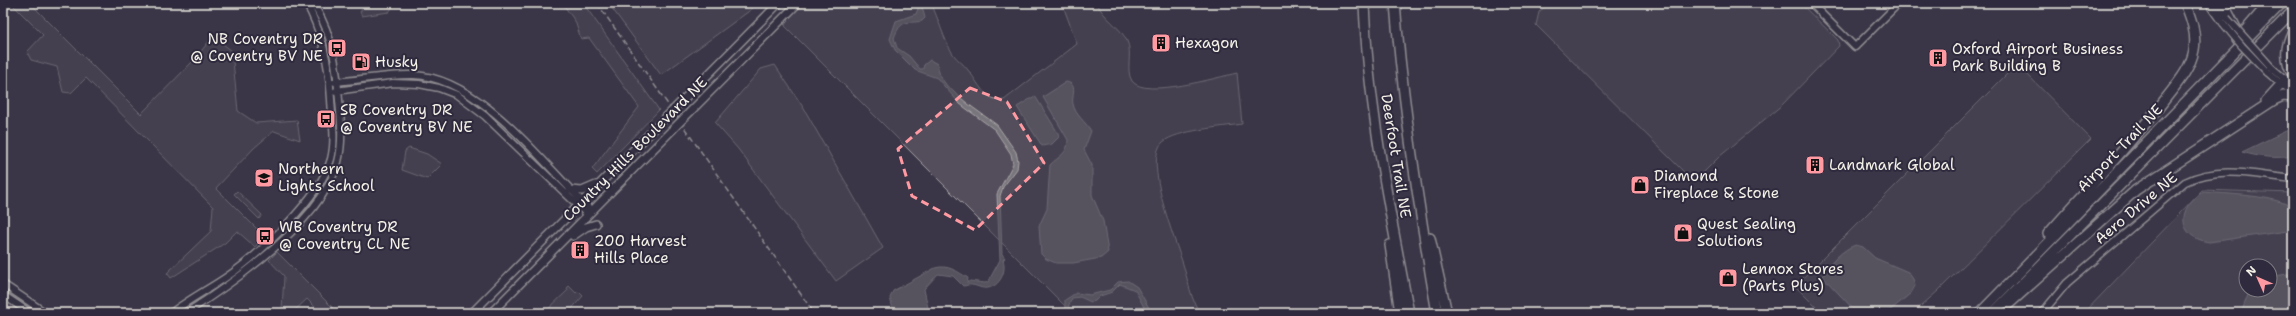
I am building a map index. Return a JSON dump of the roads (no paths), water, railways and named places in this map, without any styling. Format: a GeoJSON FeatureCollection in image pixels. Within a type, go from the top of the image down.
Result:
{"type":"FeatureCollection","features":[{"type":"Feature","properties":{"kind":"highway","name":"Deerfoot Trail NE"},"geometry":{"type":"LineString","coordinates":[[1364,3],[1366,56],[1389,206],[1410,313]]}},
{"type":"Feature","properties":{"kind":"highway","name":"Deerfoot Trail NE"},"geometry":{"type":"LineString","coordinates":[[1395,3],[1398,50],[1417,199],[1436,313]]}},
{"type":"Feature","properties":{"kind":"highway"},"geometry":{"type":"LineString","coordinates":[[1979,313],[2137,134],[2182,77],[2190,64],[2195,41],[2193,25],[2185,3]]}},
{"type":"Feature","properties":{"kind":"highway"},"geometry":{"type":"LineString","coordinates":[[2223,3],[2227,19],[2239,34]]}},
{"type":"Feature","properties":{"kind":"highway"},"geometry":{"type":"LineString","coordinates":[[2159,128],[2187,93],[2258,18],[2269,3]]}},
{"type":"Feature","properties":{"kind":"highway","name":"Airport Trail NE"},"geometry":{"type":"LineString","coordinates":[[1979,313],[2282,3]]}},
{"type":"Feature","properties":{"kind":"highway","name":"Airport Trail NE"},"geometry":{"type":"LineString","coordinates":[[1993,313],[2293,11]]}},
{"type":"Feature","properties":{"kind":"highway"},"geometry":{"type":"LineString","coordinates":[[2293,31],[2289,39],[2286,55],[2293,74]]}},
{"type":"Feature","properties":{"kind":"highway"},"geometry":{"type":"LineString","coordinates":[[2254,113],[2283,82]]}},
{"type":"Feature","properties":{"kind":"highway"},"geometry":{"type":"LineString","coordinates":[[1999,313],[2136,190],[2279,98],[2293,96]]}},
{"type":"Feature","properties":{"kind":"highway"},"geometry":{"type":"LineString","coordinates":[[1415,175],[1447,313]]}},
{"type":"Feature","properties":{"kind":"highway"},"geometry":{"type":"LineString","coordinates":[[1389,206],[1387,221],[1400,313]]}},
{"type":"Feature","properties":{"kind":"main road","name":"Country Hills Boulevard NE"},"geometry":{"type":"LineString","coordinates":[[472,313],[779,3]]}},
{"type":"Feature","properties":{"kind":"main road","name":"Country Hills Boulevard NE"},"geometry":{"type":"LineString","coordinates":[[491,313],[798,3]]}},
{"type":"Feature","properties":{"kind":"main road"},"geometry":{"type":"LineString","coordinates":[[570,190],[582,191],[603,181]]}},
{"type":"Feature","properties":{"kind":"main road"},"geometry":{"type":"LineString","coordinates":[[553,251],[586,227],[596,224]]}},
{"type":"Feature","properties":{"kind":"street"},"geometry":{"type":"LineString","coordinates":[[186,313],[230,285],[257,264],[316,205],[334,174],[341,148],[338,82],[326,40],[306,3]]}},
{"type":"Feature","properties":{"kind":"street"},"geometry":{"type":"LineString","coordinates":[[171,313],[226,278],[252,258],[310,199],[327,172],[332,153],[331,92],[323,21],[312,3]]}},
{"type":"Feature","properties":{"kind":"street"},"geometry":{"type":"LineString","coordinates":[[1811,3],[1855,47],[1899,3]]}},
{"type":"Feature","properties":{"kind":"street"},"geometry":{"type":"LineString","coordinates":[[2209,3],[2227,19]]}},
{"type":"Feature","properties":{"kind":"street"},"geometry":{"type":"LineString","coordinates":[[2216,3],[2242,46],[2283,82],[2293,96]]}},
{"type":"Feature","properties":{"kind":"street"},"geometry":{"type":"LineString","coordinates":[[2239,34],[2269,70]]}},
{"type":"Feature","properties":{"kind":"street"},"geometry":{"type":"LineString","coordinates":[[330,82],[415,75],[442,81],[468,92],[515,133],[570,190],[580,204]]}},
{"type":"Feature","properties":{"kind":"street"},"geometry":{"type":"LineString","coordinates":[[2283,82],[2293,86]]}},
{"type":"Feature","properties":{"kind":"street"},"geometry":{"type":"LineString","coordinates":[[331,92],[393,83],[419,84],[439,88],[457,95],[485,116],[590,213]]}},
{"type":"Feature","properties":{"kind":"street","name":"Aero Drive NE"},"geometry":{"type":"LineString","coordinates":[[2042,313],[2067,283],[2185,182],[2204,174],[2226,172],[2293,179]]}},
{"type":"Feature","properties":{"kind":"street"},"geometry":{"type":"LineString","coordinates":[[3,284],[46,313]]}},
{"type":"Feature","properties":{"kind":"street"},"geometry":{"type":"LineString","coordinates":[[3,295],[30,313]]}},
{"type":"Feature","properties":{"kind":"railway"},"geometry":{"type":"LineString","coordinates":[[597,3],[814,313]]}},
{"type":"Feature","properties":{"kind":"place","name":"Hexagon"},"geometry":{"type":"Point","coordinates":[1161,43]}},
{"type":"Feature","properties":{"kind":"place","name":"NB Coventry DR @ Coventry BV NE"},"geometry":{"type":"Point","coordinates":[337,48]}},
{"type":"Feature","properties":{"kind":"place","name":"Oxford Airport Business Park Building B"},"geometry":{"type":"Point","coordinates":[1938,58]}},
{"type":"Feature","properties":{"kind":"place","name":"Husky"},"geometry":{"type":"Point","coordinates":[361,62]}},
{"type":"Feature","properties":{"kind":"place","name":"SB Coventry DR @ Coventry BV NE"},"geometry":{"type":"Point","coordinates":[326,119]}},
{"type":"Feature","properties":{"kind":"place","name":"Landmark Global"},"geometry":{"type":"Point","coordinates":[1815,165]}},
{"type":"Feature","properties":{"kind":"place","name":"Northern Lights School"},"geometry":{"type":"Point","coordinates":[264,178]}},
{"type":"Feature","properties":{"kind":"place","name":"Diamond Fireplace & Stone"},"geometry":{"type":"Point","coordinates":[1640,185]}},
{"type":"Feature","properties":{"kind":"place","name":"Quest Sealing Solutions"},"geometry":{"type":"Point","coordinates":[1683,233]}},
{"type":"Feature","properties":{"kind":"place","name":"WB Coventry DR @ Coventry CL NE"},"geometry":{"type":"Point","coordinates":[265,236]}},
{"type":"Feature","properties":{"kind":"place","name":"200 Harvest Hills Place"},"geometry":{"type":"Point","coordinates":[580,250]}},
{"type":"Feature","properties":{"kind":"place","name":"Lennox Stores (Parts Plus)"},"geometry":{"type":"Point","coordinates":[1728,278]}}]}
